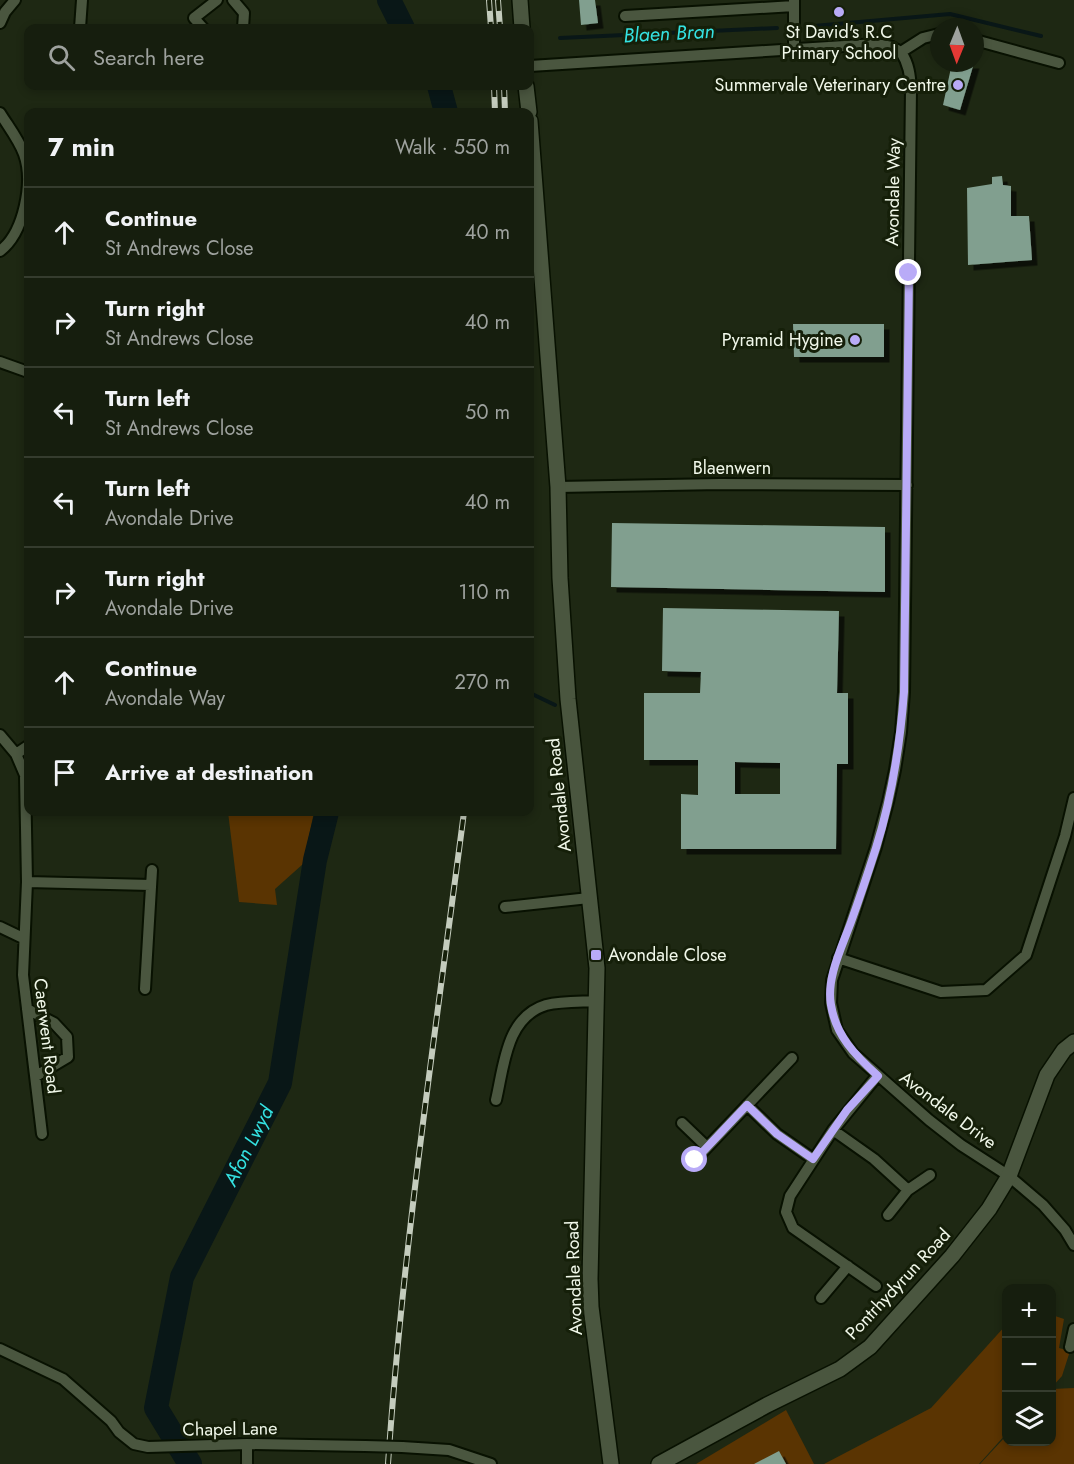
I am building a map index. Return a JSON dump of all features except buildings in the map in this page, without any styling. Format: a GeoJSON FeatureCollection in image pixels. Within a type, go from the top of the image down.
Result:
{"type":"FeatureCollection","features":[{"type":"Feature","properties":{"kind":"street"},"geometry":{"type":"LineString","coordinates":[[0,23],[5,12],[15,0]]}},
{"type":"Feature","properties":{"kind":"street"},"geometry":{"type":"LineString","coordinates":[[80,24],[81,0]]}},
{"type":"Feature","properties":{"kind":"street"},"geometry":{"type":"LineString","coordinates":[[199,24],[194,18],[217,0]]}},
{"type":"Feature","properties":{"kind":"street"},"geometry":{"type":"LineString","coordinates":[[233,0],[244,13],[243,24]]}},
{"type":"Feature","properties":{"kind":"street"},"geometry":{"type":"LineString","coordinates":[[520,0],[522,24]]}},
{"type":"Feature","properties":{"kind":"street"},"geometry":{"type":"LineString","coordinates":[[626,15],[794,3],[794,48]]}},
{"type":"Feature","properties":{"kind":"street"},"geometry":{"type":"LineString","coordinates":[[534,66],[876,44],[892,47],[901,52],[923,38],[930,36]]}},
{"type":"Feature","properties":{"kind":"street"},"geometry":{"type":"LineString","coordinates":[[984,42],[1059,63]]}},
{"type":"Feature","properties":{"kind":"street","name":"Avondale Way"},"geometry":{"type":"LineString","coordinates":[[888,802],[899,742],[904,692],[911,89],[910,74],[901,52]]}},
{"type":"Feature","properties":{"kind":"street"},"geometry":{"type":"LineString","coordinates":[[526,90],[529,108]]}},
{"type":"Feature","properties":{"kind":"street"},"geometry":{"type":"LineString","coordinates":[[0,113],[24,154]]}},
{"type":"Feature","properties":{"kind":"street","name":"Avondale Road"},"geometry":{"type":"LineString","coordinates":[[534,173],[558,487],[560,578],[568,699],[597,961],[598,1001],[590,1279],[591,1307],[611,1464]]}},
{"type":"Feature","properties":{"kind":"street"},"geometry":{"type":"LineString","coordinates":[[0,251],[14,235],[21,219],[24,202]]}},
{"type":"Feature","properties":{"kind":"street"},"geometry":{"type":"LineString","coordinates":[[0,363],[24,371]]}},
{"type":"Feature","properties":{"kind":"street","name":"Blaenwern"},"geometry":{"type":"LineString","coordinates":[[558,487],[720,484],[907,485]]}},
{"type":"Feature","properties":{"kind":"street","name":"Caerwent Road"},"geometry":{"type":"LineString","coordinates":[[0,735],[16,754],[24,773]]}},
{"type":"Feature","properties":{"kind":"street"},"geometry":{"type":"LineString","coordinates":[[16,754],[24,749]]}},
{"type":"Feature","properties":{"kind":"street"},"geometry":{"type":"LineString","coordinates":[[838,958],[941,992],[986,990],[1026,956],[1065,836],[1074,798]]}},
{"type":"Feature","properties":{"kind":"street","name":"Avondale Drive"},"geometry":{"type":"LineString","coordinates":[[888,802],[876,847],[832,980],[831,1003],[837,1030],[853,1053],[929,1120],[1009,1176],[1043,1205],[1065,1230],[1074,1245]]}},
{"type":"Feature","properties":{"kind":"street","name":"Caerwent Road"},"geometry":{"type":"LineString","coordinates":[[27,816],[23,975],[42,1134]]}},
{"type":"Feature","properties":{"kind":"street"},"geometry":{"type":"LineString","coordinates":[[145,989],[152,870]]}},
{"type":"Feature","properties":{"kind":"street"},"geometry":{"type":"LineString","coordinates":[[27,882],[151,885]]}},
{"type":"Feature","properties":{"kind":"street"},"geometry":{"type":"LineString","coordinates":[[505,907],[589,898]]}},
{"type":"Feature","properties":{"kind":"street"},"geometry":{"type":"LineString","coordinates":[[0,927],[23,938]]}},
{"type":"Feature","properties":{"kind":"street"},"geometry":{"type":"LineString","coordinates":[[496,1100],[510,1039],[521,1020],[546,1005],[598,1001]]}},
{"type":"Feature","properties":{"kind":"street"},"geometry":{"type":"LineString","coordinates":[[27,1010],[54,1023],[67,1037],[68,1057],[36,1076]]}},
{"type":"Feature","properties":{"kind":"street","name":"Pontrhydyrun Road"},"geometry":{"type":"LineString","coordinates":[[659,1464],[767,1405],[840,1369],[870,1347],[952,1256],[989,1209],[1009,1176],[1047,1075],[1064,1050],[1074,1042]]}},
{"type":"Feature","properties":{"kind":"street"},"geometry":{"type":"LineString","coordinates":[[695,1160],[792,1058]]}},
{"type":"Feature","properties":{"kind":"street"},"geometry":{"type":"LineString","coordinates":[[876,1286],[805,1238],[793,1228],[786,1212],[790,1196],[813,1159],[833,1130],[878,1076]]}},
{"type":"Feature","properties":{"kind":"street"},"geometry":{"type":"LineString","coordinates":[[747,1105],[777,1134],[813,1159]]}},
{"type":"Feature","properties":{"kind":"street"},"geometry":{"type":"LineString","coordinates":[[682,1123],[707,1147]]}},
{"type":"Feature","properties":{"kind":"street"},"geometry":{"type":"LineString","coordinates":[[833,1130],[874,1159],[908,1190]]}},
{"type":"Feature","properties":{"kind":"street"},"geometry":{"type":"LineString","coordinates":[[888,1215],[908,1190],[930,1175]]}},
{"type":"Feature","properties":{"kind":"street"},"geometry":{"type":"LineString","coordinates":[[821,1298],[848,1266]]}},
{"type":"Feature","properties":{"kind":"street"},"geometry":{"type":"LineString","coordinates":[[1070,1347],[1074,1329]]}},
{"type":"Feature","properties":{"kind":"street","name":"Chapel Lane"},"geometry":{"type":"LineString","coordinates":[[0,1349],[63,1379],[134,1444],[148,1447],[247,1444],[402,1447],[449,1450],[491,1464]]}},
{"type":"Feature","properties":{"kind":"street"},"geometry":{"type":"LineString","coordinates":[[247,1444],[247,1464]]}},
{"type":"Feature","properties":{"kind":"shaded area"},"geometry":{"type":"Polygon","coordinates":[[[228,816],[313,816],[303,864],[275,889],[277,905],[239,902],[228,816]]]}},
{"type":"Feature","properties":{"kind":"shaded area"},"geometry":{"type":"Polygon","coordinates":[[[1056,1316],[1064,1319],[1059,1348],[1070,1351],[1062,1376],[1056,1383],[1056,1316]]]}},
{"type":"Feature","properties":{"kind":"shaded area"},"geometry":{"type":"Polygon","coordinates":[[[1002,1329],[1002,1438],[979,1464],[824,1464],[931,1408],[1002,1329]]]}},
{"type":"Feature","properties":{"kind":"shaded area"},"geometry":{"type":"Polygon","coordinates":[[[1074,1388],[1074,1464],[980,1464],[1002,1440],[1002,1446],[1056,1446],[1056,1389],[1074,1388]]]}},
{"type":"Feature","properties":{"kind":"shaded area"},"geometry":{"type":"Polygon","coordinates":[[[786,1410],[814,1464],[696,1464],[786,1410]]]}},
{"type":"Feature","properties":{"kind":"waterway","name":"Afon Lwyd"},"geometry":{"type":"LineString","coordinates":[[389,0],[401,24]]}},
{"type":"Feature","properties":{"kind":"waterway","name":"Blaen Bran"},"geometry":{"type":"LineString","coordinates":[[814,26],[950,14],[1041,36]]}},
{"type":"Feature","properties":{"kind":"waterway","name":"Blaen Bran"},"geometry":{"type":"LineString","coordinates":[[560,38],[777,28]]}},
{"type":"Feature","properties":{"kind":"waterway","name":"Afon Lwyd"},"geometry":{"type":"LineString","coordinates":[[440,90],[445,108]]}},
{"type":"Feature","properties":{"kind":"waterway"},"geometry":{"type":"LineString","coordinates":[[534,695],[555,705]]}},
{"type":"Feature","properties":{"kind":"waterway","name":"Afon Lwyd"},"geometry":{"type":"LineString","coordinates":[[190,1464],[156,1408],[182,1277],[280,1083],[315,860],[326,816]]}},
{"type":"Feature","properties":{"kind":"railway"},"geometry":{"type":"LineString","coordinates":[[489,0],[491,24]]}},
{"type":"Feature","properties":{"kind":"railway"},"geometry":{"type":"LineString","coordinates":[[498,0],[500,24]]}},
{"type":"Feature","properties":{"kind":"railway"},"geometry":{"type":"LineString","coordinates":[[494,90],[495,108]]}},
{"type":"Feature","properties":{"kind":"railway"},"geometry":{"type":"LineString","coordinates":[[504,90],[505,108]]}},
{"type":"Feature","properties":{"kind":"railway"},"geometry":{"type":"LineString","coordinates":[[388,1464],[411,1219],[463,816]]}},
{"type":"Feature","properties":{"kind":"place","name":"St David's R.C Primary School"},"geometry":{"type":"Point","coordinates":[839,12]}},
{"type":"Feature","properties":{"kind":"place","name":"Summervale Veterinary Centre"},"geometry":{"type":"Point","coordinates":[958,85]}},
{"type":"Feature","properties":{"kind":"place","name":"Pyramid Hygine"},"geometry":{"type":"Point","coordinates":[855,340]}},
{"type":"Feature","properties":{"kind":"place","name":"Avondale Close"},"geometry":{"type":"Point","coordinates":[596,955]}},
{"type":"Feature","properties":{"kind":"route"},"geometry":{"type":"LineString","coordinates":[[695,1160],[747,1105],[777,1134],[813,1159],[847,1110],[878,1076],[853,1053],[837,1030],[831,1003],[832,980],[838,958],[876,847],[888,802],[901,732],[904,692],[909,273]]}}]}
